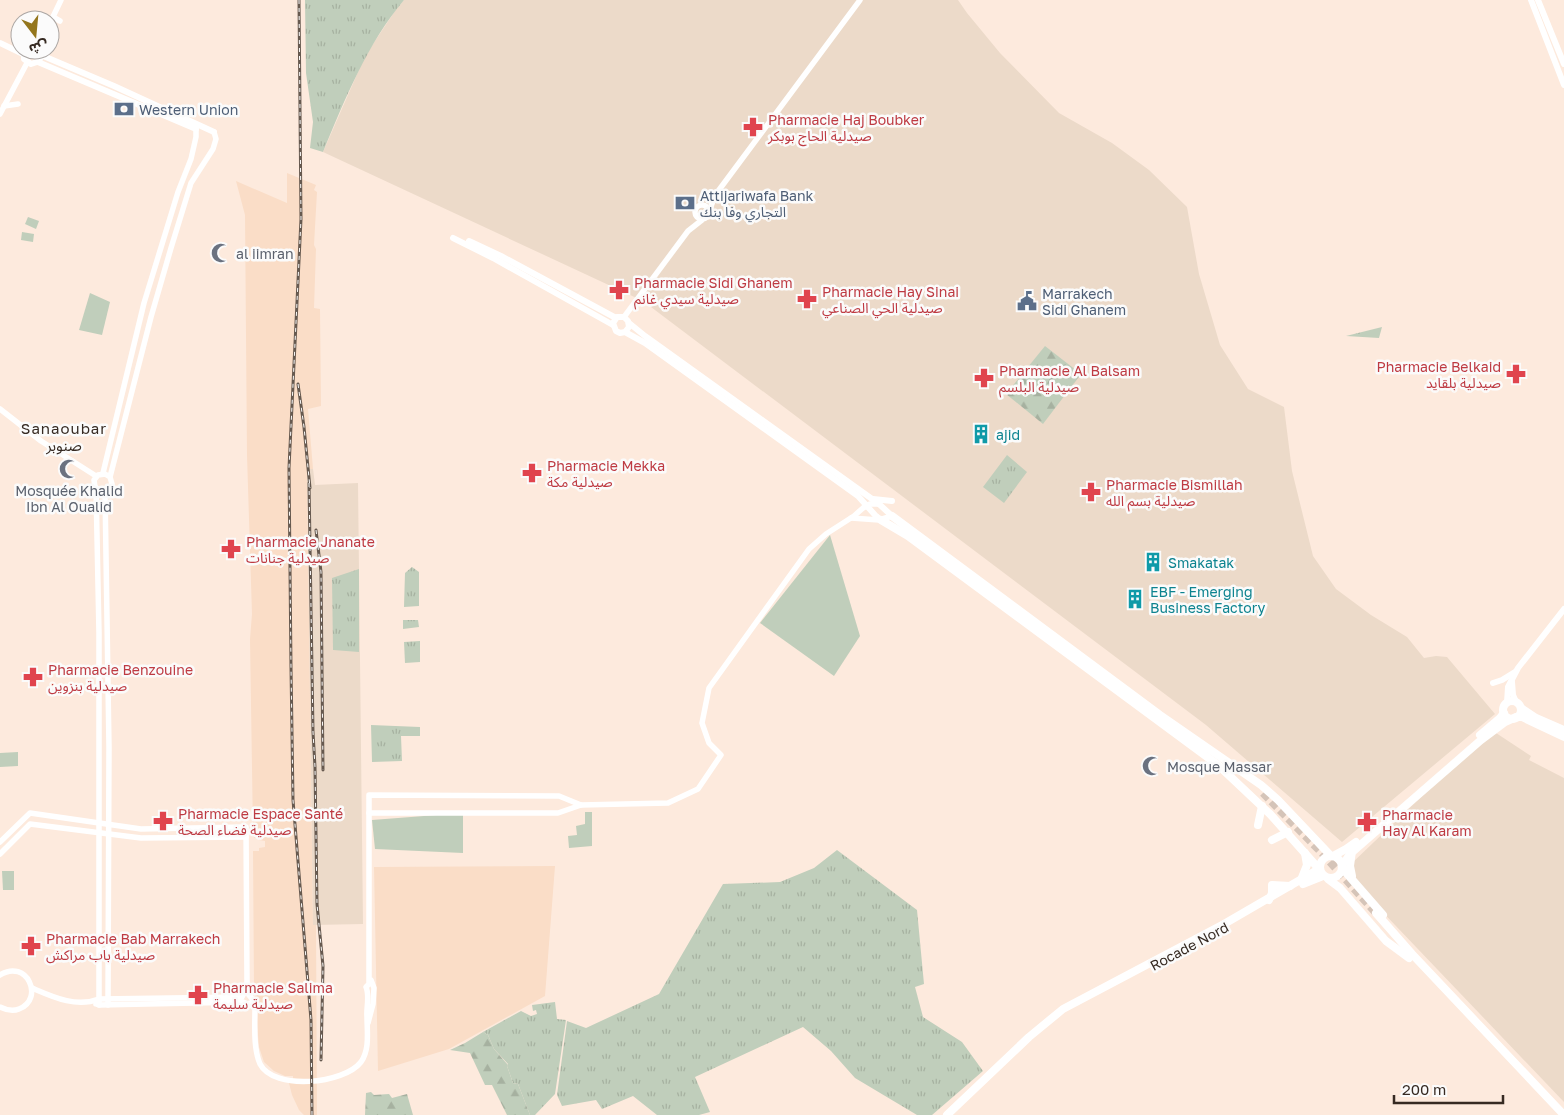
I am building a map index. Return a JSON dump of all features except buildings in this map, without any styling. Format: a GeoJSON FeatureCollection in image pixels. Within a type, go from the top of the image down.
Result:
{"type":"FeatureCollection","features":[{"type":"Feature","properties":{"kind":"highway"},"geometry":{"type":"LineString","coordinates":[[892,516],[1160,715],[1261,794]]}},
{"type":"Feature","properties":{"kind":"highway"},"geometry":{"type":"LineString","coordinates":[[882,520],[908,536],[1227,767],[1252,778],[1273,795],[1332,856],[1338,858],[1342,867],[1399,934],[1411,956]]}},
{"type":"Feature","properties":{"kind":"highway"},"geometry":{"type":"LineString","coordinates":[[1322,873],[1322,859],[1332,856],[1353,844],[1498,720],[1504,712],[1504,707],[1507,703],[1518,705],[1536,718],[1564,730]]}},
{"type":"Feature","properties":{"kind":"highway"},"geometry":{"type":"LineString","coordinates":[[1504,712],[1508,717],[1515,718],[1520,714],[1518,705]]}},
{"type":"Feature","properties":{"kind":"highway"},"geometry":{"type":"LineString","coordinates":[[1322,873],[1334,878],[1338,876],[1345,859],[1352,851],[1481,740],[1505,722],[1522,717],[1564,737]]}},
{"type":"Feature","properties":{"kind":"highway"},"geometry":{"type":"LineString","coordinates":[[1227,767],[1288,832],[1322,873],[1340,888],[1386,941],[1411,956],[1564,1115]]}},
{"type":"Feature","properties":{"kind":"highway"},"geometry":{"type":"LineString","coordinates":[[1258,825],[1262,806]]}},
{"type":"Feature","properties":{"kind":"highway"},"geometry":{"type":"LineString","coordinates":[[1272,840],[1288,832]]}},
{"type":"Feature","properties":{"kind":"highway"},"geometry":{"type":"LineString","coordinates":[[1297,883],[1307,865],[1304,851]]}},
{"type":"Feature","properties":{"kind":"highway"},"geometry":{"type":"LineString","coordinates":[[1352,851],[1350,866],[1354,880]]}},
{"type":"Feature","properties":{"kind":"highway","name":"Rocade Nord"},"geometry":{"type":"LineString","coordinates":[[947,1115],[1019,1046],[1068,1006],[1269,900],[1297,883],[1322,873]]}},
{"type":"Feature","properties":{"kind":"highway","name":"Rocade Nord"},"geometry":{"type":"LineString","coordinates":[[1054,1016],[1198,942],[1322,873]]}},
{"type":"Feature","properties":{"kind":"highway"},"geometry":{"type":"LineString","coordinates":[[1374,914],[1557,1115]]}},
{"type":"Feature","properties":{"kind":"main road"},"geometry":{"type":"LineString","coordinates":[[1531,0],[1564,85]]}},
{"type":"Feature","properties":{"kind":"main road"},"geometry":{"type":"LineString","coordinates":[[1538,0],[1564,64]]}},
{"type":"Feature","properties":{"kind":"main road"},"geometry":{"type":"LineString","coordinates":[[27,62],[33,64],[36,60]]}},
{"type":"Feature","properties":{"kind":"main road"},"geometry":{"type":"LineString","coordinates":[[49,60],[196,129]]}},
{"type":"Feature","properties":{"kind":"main road"},"geometry":{"type":"LineString","coordinates":[[49,60],[214,132]]}},
{"type":"Feature","properties":{"kind":"main road"},"geometry":{"type":"LineString","coordinates":[[454,237],[616,318],[624,317],[645,336],[879,504],[892,516]]}},
{"type":"Feature","properties":{"kind":"main road"},"geometry":{"type":"LineString","coordinates":[[499,258],[613,325],[618,332],[625,332],[640,340],[858,496],[882,520]]}},
{"type":"Feature","properties":{"kind":"main road"},"geometry":{"type":"LineString","coordinates":[[613,325],[616,318]]}},
{"type":"Feature","properties":{"kind":"main road"},"geometry":{"type":"LineString","coordinates":[[625,332],[629,327],[629,323]]}},
{"type":"Feature","properties":{"kind":"main road"},"geometry":{"type":"LineString","coordinates":[[870,498],[892,501]]}},
{"type":"Feature","properties":{"kind":"main road"},"geometry":{"type":"LineString","coordinates":[[1507,703],[1507,690],[1516,672],[1564,608]]}},
{"type":"Feature","properties":{"kind":"main road"},"geometry":{"type":"LineString","coordinates":[[1493,683],[1516,672]]}},
{"type":"Feature","properties":{"kind":"main road"},"geometry":{"type":"LineString","coordinates":[[1512,680],[1513,695],[1518,705]]}},
{"type":"Feature","properties":{"kind":"street"},"geometry":{"type":"LineString","coordinates":[[688,231],[696,208],[703,205],[716,194],[860,0]]}},
{"type":"Feature","properties":{"kind":"street"},"geometry":{"type":"LineString","coordinates":[[0,114],[27,62]]}},
{"type":"Feature","properties":{"kind":"street"},"geometry":{"type":"LineString","coordinates":[[4,106],[18,104]]}},
{"type":"Feature","properties":{"kind":"street"},"geometry":{"type":"LineString","coordinates":[[103,473],[144,303],[178,192],[192,159],[196,129]]}},
{"type":"Feature","properties":{"kind":"street"},"geometry":{"type":"LineString","coordinates":[[105,491],[112,484],[110,477],[151,317],[171,248],[191,183],[213,149],[216,139],[214,132]]}},
{"type":"Feature","properties":{"kind":"street"},"geometry":{"type":"LineString","coordinates":[[624,317],[688,231],[708,217],[716,194]]}},
{"type":"Feature","properties":{"kind":"street"},"geometry":{"type":"LineString","coordinates":[[703,205],[709,211]]}},
{"type":"Feature","properties":{"kind":"street"},"geometry":{"type":"LineString","coordinates":[[694,214],[698,219],[702,220]]}},
{"type":"Feature","properties":{"kind":"street"},"geometry":{"type":"LineString","coordinates":[[0,410],[39,440],[96,476]]}},
{"type":"Feature","properties":{"kind":"street"},"geometry":{"type":"LineString","coordinates":[[96,476],[103,473]]}},
{"type":"Feature","properties":{"kind":"street"},"geometry":{"type":"LineString","coordinates":[[103,473],[110,477]]}},
{"type":"Feature","properties":{"kind":"street"},"geometry":{"type":"LineString","coordinates":[[96,476],[94,483],[96,488],[98,633],[97,823],[100,903],[99,1002]]}},
{"type":"Feature","properties":{"kind":"street"},"geometry":{"type":"LineString","coordinates":[[96,488],[105,491]]}},
{"type":"Feature","properties":{"kind":"street"},"geometry":{"type":"LineString","coordinates":[[105,491],[109,710],[108,1002]]}},
{"type":"Feature","properties":{"kind":"street"},"geometry":{"type":"LineString","coordinates":[[32,988],[65,1001],[108,1002],[246,998],[254,1003],[257,1051],[261,1065],[266,1072],[278,1079],[293,1081],[336,1077],[352,1070],[360,1064],[366,1050],[368,1025],[370,987],[369,795],[559,796],[581,804],[668,804],[698,789],[721,755],[709,743],[703,732],[702,723],[709,688],[809,549],[831,530],[868,505],[879,504]]}},
{"type":"Feature","properties":{"kind":"street"},"geometry":{"type":"LineString","coordinates":[[851,518],[882,520],[892,516]]}},
{"type":"Feature","properties":{"kind":"street"},"geometry":{"type":"LineString","coordinates":[[369,813],[558,813],[581,804]]}},
{"type":"Feature","properties":{"kind":"street"},"geometry":{"type":"LineString","coordinates":[[0,842],[30,813],[141,829],[246,827],[246,998]]}},
{"type":"Feature","properties":{"kind":"street"},"geometry":{"type":"LineString","coordinates":[[0,854],[30,824],[141,838],[246,837]]}},
{"type":"Feature","properties":{"kind":"street"},"geometry":{"type":"LineString","coordinates":[[0,975],[10,970],[19,971],[27,977],[32,988],[30,999],[22,1008],[9,1010],[0,1006]]}},
{"type":"Feature","properties":{"kind":"street"},"geometry":{"type":"LineString","coordinates":[[368,1025],[373,1010],[370,987]]}},
{"type":"Feature","properties":{"kind":"street"},"geometry":{"type":"LineString","coordinates":[[368,1005],[371,1017]]}},
{"type":"Feature","properties":{"kind":"shaded area"},"geometry":{"type":"Polygon","coordinates":[[[404,0],[958,0],[1000,53],[1059,113],[1112,143],[1149,170],[1187,207],[1199,274],[1220,345],[1248,389],[1284,407],[1292,471],[1313,556],[1336,589],[1371,615],[1407,637],[1424,658],[1447,657],[1495,714],[1342,842],[1206,725],[643,301],[323,152],[365,56],[404,0]]]}},
{"type":"Feature","properties":{"kind":"shaded area"},"geometry":{"type":"Polygon","coordinates":[[[287,173],[316,185],[314,190],[317,192],[314,245],[316,249],[314,308],[320,309],[321,406],[308,409],[313,469],[307,470],[313,925],[316,925],[317,1115],[304,1115],[299,1110],[289,1083],[293,1083],[293,1076],[285,1076],[274,1071],[264,1062],[259,1047],[254,987],[253,851],[259,851],[259,848],[265,847],[265,841],[254,838],[253,832],[250,639],[252,614],[247,455],[245,215],[236,181],[287,203],[287,173]]]}},
{"type":"Feature","properties":{"kind":"shaded area"},"geometry":{"type":"Polygon","coordinates":[[[307,469],[313,469],[315,485],[358,483],[363,924],[313,925],[307,469]]]}},
{"type":"Feature","properties":{"kind":"shaded area"},"geometry":{"type":"Polygon","coordinates":[[[1493,731],[1531,756],[1529,760],[1564,778],[1564,1102],[1353,881],[1350,865],[1470,750],[1493,731]]]}},
{"type":"Feature","properties":{"kind":"shaded area"},"geometry":{"type":"Polygon","coordinates":[[[555,866],[545,996],[449,1049],[378,1071],[374,867],[555,866]]]}},
{"type":"Feature","properties":{"kind":"green space"},"geometry":{"type":"Polygon","coordinates":[[[305,0],[404,0],[368,53],[323,152],[310,148],[313,122],[306,73],[305,0]]]}},
{"type":"Feature","properties":{"kind":"green space"},"geometry":{"type":"Polygon","coordinates":[[[28,217],[39,221],[36,229],[25,224],[28,217]]]}},
{"type":"Feature","properties":{"kind":"green space"},"geometry":{"type":"Polygon","coordinates":[[[22,232],[34,234],[33,242],[21,240],[22,232]]]}},
{"type":"Feature","properties":{"kind":"green space"},"geometry":{"type":"Polygon","coordinates":[[[90,293],[110,302],[102,335],[79,330],[90,293]]]}},
{"type":"Feature","properties":{"kind":"green space"},"geometry":{"type":"Polygon","coordinates":[[[1382,327],[1379,338],[1346,336],[1382,327]]]}},
{"type":"Feature","properties":{"kind":"green space"},"geometry":{"type":"Polygon","coordinates":[[[1045,346],[1081,374],[1043,424],[1006,394],[1045,346]]]}},
{"type":"Feature","properties":{"kind":"green space"},"geometry":{"type":"Polygon","coordinates":[[[1007,455],[1027,472],[1004,503],[983,487],[1007,455]]]}},
{"type":"Feature","properties":{"kind":"green space"},"geometry":{"type":"Polygon","coordinates":[[[830,535],[860,636],[834,676],[760,623],[830,535]]]}},
{"type":"Feature","properties":{"kind":"green space"},"geometry":{"type":"Polygon","coordinates":[[[412,567],[419,572],[419,606],[404,607],[405,573],[412,567]]]}},
{"type":"Feature","properties":{"kind":"green space"},"geometry":{"type":"Polygon","coordinates":[[[359,569],[359,652],[333,650],[332,578],[359,569]]]}},
{"type":"Feature","properties":{"kind":"green space"},"geometry":{"type":"Polygon","coordinates":[[[403,620],[418,620],[419,627],[403,629],[403,620]]]}},
{"type":"Feature","properties":{"kind":"green space"},"geometry":{"type":"Polygon","coordinates":[[[420,641],[420,662],[405,663],[404,642],[420,641]]]}},
{"type":"Feature","properties":{"kind":"green space"},"geometry":{"type":"Polygon","coordinates":[[[371,725],[420,727],[420,736],[401,736],[402,761],[372,762],[371,725]]]}},
{"type":"Feature","properties":{"kind":"green space"},"geometry":{"type":"Polygon","coordinates":[[[18,752],[18,766],[0,767],[0,753],[18,752]]]}},
{"type":"Feature","properties":{"kind":"green space"},"geometry":{"type":"Polygon","coordinates":[[[585,812],[592,812],[592,846],[569,848],[568,836],[577,835],[576,826],[585,824],[585,812]]]}},
{"type":"Feature","properties":{"kind":"green space"},"geometry":{"type":"Polygon","coordinates":[[[463,813],[463,853],[375,849],[372,820],[463,813]]]}},
{"type":"Feature","properties":{"kind":"green space"},"geometry":{"type":"Polygon","coordinates":[[[837,850],[917,910],[924,984],[915,987],[923,1017],[962,1042],[983,1071],[932,1115],[917,1115],[855,1078],[831,1051],[803,1027],[695,1077],[710,1112],[699,1115],[657,1115],[633,1096],[602,1109],[596,1100],[562,1106],[557,1095],[567,1021],[586,1028],[659,994],[723,884],[780,882],[814,868],[837,850]]]}},
{"type":"Feature","properties":{"kind":"green space"},"geometry":{"type":"Polygon","coordinates":[[[2,871],[14,871],[14,890],[3,890],[2,871]]]}},
{"type":"Feature","properties":{"kind":"green space"},"geometry":{"type":"Polygon","coordinates":[[[555,1002],[557,1019],[566,1020],[555,1094],[535,1115],[530,1115],[518,1084],[513,1083],[508,1064],[494,1049],[488,1035],[483,1032],[521,1011],[531,1016],[537,1014],[536,1010],[533,1011],[532,1005],[555,1002]]]}},
{"type":"Feature","properties":{"kind":"green space"},"geometry":{"type":"Polygon","coordinates":[[[483,1032],[488,1035],[494,1049],[508,1065],[513,1083],[518,1084],[530,1115],[507,1115],[492,1085],[485,1085],[470,1053],[450,1050],[483,1032]]]}},
{"type":"Feature","properties":{"kind":"green space"},"geometry":{"type":"Polygon","coordinates":[[[371,1092],[374,1095],[389,1094],[392,1098],[407,1094],[413,1115],[365,1115],[366,1093],[371,1092]]]}},
{"type":"Feature","properties":{"kind":"tunnel"},"geometry":{"type":"LineString","coordinates":[[1263,793],[1322,853],[1376,913]]}},
{"type":"Feature","properties":{"kind":"railway"},"geometry":{"type":"LineString","coordinates":[[299,0],[301,219],[289,468],[291,667],[293,800],[311,1020],[312,1115]]}},
{"type":"Feature","properties":{"kind":"railway"},"geometry":{"type":"LineString","coordinates":[[298,384],[310,488]]}},
{"type":"Feature","properties":{"kind":"railway"},"geometry":{"type":"LineString","coordinates":[[309,483],[317,904],[323,966],[321,1060]]}},
{"type":"Feature","properties":{"kind":"railway"},"geometry":{"type":"LineString","coordinates":[[316,530],[321,572],[323,770]]}},
{"type":"Feature","properties":{"kind":"place","name":"Western Union"},"geometry":{"type":"Point","coordinates":[124,109]}},
{"type":"Feature","properties":{"kind":"place","name":"Pharmacie Haj Boubker صيدلية الحاج بوبكر"},"geometry":{"type":"Point","coordinates":[753,127]}},
{"type":"Feature","properties":{"kind":"place","name":"Attijariwafa Bank التجاري وفا بنك"},"geometry":{"type":"Point","coordinates":[685,203]}},
{"type":"Feature","properties":{"kind":"place","name":"al iimran"},"geometry":{"type":"Point","coordinates":[221,253]}},
{"type":"Feature","properties":{"kind":"place","name":"Pharmacie Sidi Ghanem صيدلية سيدي غانم"},"geometry":{"type":"Point","coordinates":[619,290]}},
{"type":"Feature","properties":{"kind":"place","name":"Pharmacie Hay Sinai صيدلية الحي الصناعي"},"geometry":{"type":"Point","coordinates":[807,299]}},
{"type":"Feature","properties":{"kind":"place","name":"Marrakech Sidi Ghanem"},"geometry":{"type":"Point","coordinates":[1027,301]}},
{"type":"Feature","properties":{"kind":"place","name":"Pharmacie Belkaid صيدلية بلقايد"},"geometry":{"type":"Point","coordinates":[1516,374]}},
{"type":"Feature","properties":{"kind":"place","name":"Pharmacie Al Balsam صيدلية البلسم"},"geometry":{"type":"Point","coordinates":[984,378]}},
{"type":"Feature","properties":{"kind":"place","name":"ajid"},"geometry":{"type":"Point","coordinates":[981,434]}},
{"type":"Feature","properties":{"kind":"place","name":"Mosquée Khalid Ibn Al Oualid"},"geometry":{"type":"Point","coordinates":[69,469]}},
{"type":"Feature","properties":{"kind":"place","name":"Pharmacie Mekka صيدلية مكة"},"geometry":{"type":"Point","coordinates":[532,473]}},
{"type":"Feature","properties":{"kind":"place","name":"Pharmacie Bismillah صيدلية بسم الله"},"geometry":{"type":"Point","coordinates":[1091,492]}},
{"type":"Feature","properties":{"kind":"place","name":"Pharmacie Jnanate صيدلية جنانات"},"geometry":{"type":"Point","coordinates":[231,549]}},
{"type":"Feature","properties":{"kind":"place","name":"Smakatak"},"geometry":{"type":"Point","coordinates":[1153,562]}},
{"type":"Feature","properties":{"kind":"place","name":"EBF - Emerging Business Factory"},"geometry":{"type":"Point","coordinates":[1135,599]}},
{"type":"Feature","properties":{"kind":"place","name":"Pharmacie Benzouine صيدلية بنزوين"},"geometry":{"type":"Point","coordinates":[33,677]}},
{"type":"Feature","properties":{"kind":"place","name":"Mosque Massar"},"geometry":{"type":"Point","coordinates":[1152,766]}},
{"type":"Feature","properties":{"kind":"place","name":"Pharmacie Espace Santé صيدلية فضاء الصحة"},"geometry":{"type":"Point","coordinates":[163,821]}},
{"type":"Feature","properties":{"kind":"place","name":"Pharmacie Hay Al Karam"},"geometry":{"type":"Point","coordinates":[1367,822]}},
{"type":"Feature","properties":{"kind":"place","name":"Pharmacie Bab Marrakech صيدلية باب مراكش"},"geometry":{"type":"Point","coordinates":[31,946]}},
{"type":"Feature","properties":{"kind":"place","name":"Pharmacie Salima صيدلية سليمة"},"geometry":{"type":"Point","coordinates":[198,995]}},
{"type":"Feature","properties":{"kind":"district","name":"Sanaoubar صنوبر"},"geometry":{"type":"Point","coordinates":[64,436]}}]}
